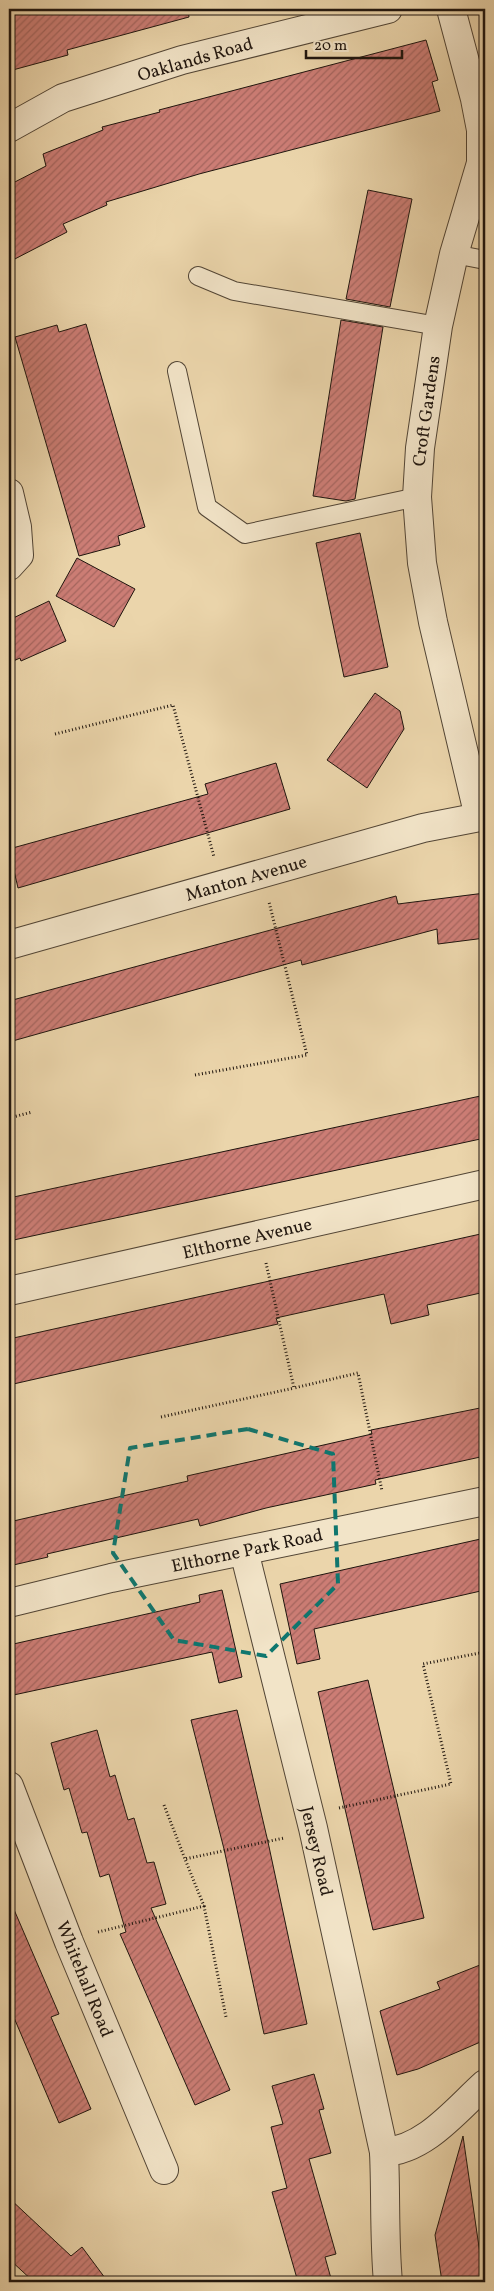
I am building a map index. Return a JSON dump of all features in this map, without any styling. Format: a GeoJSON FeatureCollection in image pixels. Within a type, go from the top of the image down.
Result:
{"type":"FeatureCollection","features":[{"type":"Feature","properties":{"kind":"street","name":"Oaklands Road"},"geometry":{"type":"LineString","coordinates":[[9,128],[63,98],[182,60],[388,9]]}},
{"type":"Feature","properties":{"kind":"street","name":"Croft Gardens"},"geometry":{"type":"LineString","coordinates":[[451,9],[475,99],[481,138],[481,163],[454,254],[438,326],[420,448],[417,497],[422,563],[433,622],[482,817]]}},
{"type":"Feature","properties":{"kind":"street"},"geometry":{"type":"LineString","coordinates":[[9,493],[17,527],[19,555],[9,566]]}},
{"type":"Feature","properties":{"kind":"street","name":"Manton Avenue"},"geometry":{"type":"LineString","coordinates":[[9,945],[423,828],[482,817]]}},
{"type":"Feature","properties":{"kind":"street","name":"Elthorne Avenue"},"geometry":{"type":"LineString","coordinates":[[9,1291],[485,1184]]}},
{"type":"Feature","properties":{"kind":"street","name":"Elthorne Park Road"},"geometry":{"type":"LineString","coordinates":[[9,1603],[111,1578],[485,1501]]}},
{"type":"Feature","properties":{"kind":"street","name":"Jersey Road"},"geometry":{"type":"LineString","coordinates":[[244,1551],[311,1821],[384,2152],[388,2282]]}},
{"type":"Feature","properties":{"kind":"street","name":"Whitehall Road"},"geometry":{"type":"LineString","coordinates":[[9,1786],[69,1942],[164,2170]]}},
{"type":"Feature","properties":{"kind":"street"},"geometry":{"type":"LineString","coordinates":[[384,2152],[398,2152],[420,2142],[485,2084]]}},
{"type":"Feature","properties":{"kind":"lane"},"geometry":{"type":"LineString","coordinates":[[454,254],[485,260]]}},
{"type":"Feature","properties":{"kind":"lane"},"geometry":{"type":"LineString","coordinates":[[198,276],[234,291],[438,326]]}},
{"type":"Feature","properties":{"kind":"lane"},"geometry":{"type":"LineString","coordinates":[[177,371],[207,507],[245,534],[417,497]]}},
{"type":"Feature","properties":{"kind":"path"},"geometry":{"type":"LineString","coordinates":[[55,734],[173,704],[215,861]]}},
{"type":"Feature","properties":{"kind":"path"},"geometry":{"type":"LineString","coordinates":[[195,1075],[307,1055],[268,898]]}},
{"type":"Feature","properties":{"kind":"path"},"geometry":{"type":"LineString","coordinates":[[9,1118],[32,1112]]}},
{"type":"Feature","properties":{"kind":"path"},"geometry":{"type":"LineString","coordinates":[[266,1258],[294,1388]]}},
{"type":"Feature","properties":{"kind":"path"},"geometry":{"type":"LineString","coordinates":[[161,1417],[358,1373],[383,1497]]}},
{"type":"Feature","properties":{"kind":"path"},"geometry":{"type":"LineString","coordinates":[[185,1859],[288,1837],[311,1821],[451,1784],[423,1664],[485,1652]]}},
{"type":"Feature","properties":{"kind":"path"},"geometry":{"type":"LineString","coordinates":[[164,1805],[204,1906],[226,2017]]}},
{"type":"Feature","properties":{"kind":"path"},"geometry":{"type":"LineString","coordinates":[[69,1942],[90,1934],[204,1906]]}},
{"type":"Feature","properties":{"kind":"highlighted area"},"geometry":{"type":"Polygon","coordinates":[[[248,1429],[333,1454],[338,1584],[266,1656],[174,1640],[113,1553],[130,1448],[248,1429]]]}},
{"type":"Feature","properties":{"kind":"building"},"geometry":{"type":"Polygon","coordinates":[[[9,9],[188,9],[189,17],[67,50],[68,55],[9,71],[9,9]]]}},
{"type":"Feature","properties":{"kind":"building"},"geometry":{"type":"Polygon","coordinates":[[[426,40],[438,80],[432,82],[440,111],[199,174],[106,202],[107,205],[63,224],[67,232],[9,262],[9,185],[46,166],[43,154],[103,130],[102,127],[160,112],[159,110],[426,40]]]}},
{"type":"Feature","properties":{"kind":"building"},"geometry":{"type":"Polygon","coordinates":[[[368,190],[412,199],[390,307],[346,299],[368,190]]]}},
{"type":"Feature","properties":{"kind":"building"},"geometry":{"type":"Polygon","coordinates":[[[341,320],[383,327],[355,499],[346,501],[313,496],[341,320]]]}},
{"type":"Feature","properties":{"kind":"building"},"geometry":{"type":"Polygon","coordinates":[[[86,324],[145,527],[118,536],[120,545],[79,556],[15,337],[57,325],[59,332],[86,324]]]}},
{"type":"Feature","properties":{"kind":"building"},"geometry":{"type":"Polygon","coordinates":[[[360,533],[388,667],[344,677],[316,543],[360,533]]]}},
{"type":"Feature","properties":{"kind":"building"},"geometry":{"type":"Polygon","coordinates":[[[77,558],[135,589],[114,627],[56,596],[77,558]]]}},
{"type":"Feature","properties":{"kind":"building"},"geometry":{"type":"Polygon","coordinates":[[[49,601],[66,641],[21,661],[20,658],[9,663],[9,620],[49,601]]]}},
{"type":"Feature","properties":{"kind":"building"},"geometry":{"type":"Polygon","coordinates":[[[375,693],[400,711],[404,729],[367,788],[327,760],[375,693]]]}},
{"type":"Feature","properties":{"kind":"building"},"geometry":{"type":"Polygon","coordinates":[[[276,763],[290,809],[18,888],[9,849],[208,794],[205,784],[276,763]]]}},
{"type":"Feature","properties":{"kind":"building"},"geometry":{"type":"Polygon","coordinates":[[[485,893],[485,938],[438,944],[437,929],[302,965],[301,960],[9,1042],[9,1001],[396,896],[398,904],[485,893]]]}},
{"type":"Feature","properties":{"kind":"building"},"geometry":{"type":"Polygon","coordinates":[[[485,1095],[485,1138],[9,1241],[9,1198],[485,1095]]]}},
{"type":"Feature","properties":{"kind":"building"},"geometry":{"type":"Polygon","coordinates":[[[485,1233],[485,1292],[427,1305],[429,1315],[391,1324],[384,1294],[276,1318],[278,1324],[9,1385],[9,1339],[485,1233]]]}},
{"type":"Feature","properties":{"kind":"building"},"geometry":{"type":"Polygon","coordinates":[[[485,1407],[485,1456],[375,1480],[376,1484],[266,1508],[200,1526],[198,1519],[47,1554],[48,1557],[9,1566],[9,1522],[188,1481],[187,1476],[372,1434],[371,1430],[485,1407]]]}},
{"type":"Feature","properties":{"kind":"building"},"geometry":{"type":"Polygon","coordinates":[[[485,1538],[485,1590],[314,1629],[320,1659],[297,1664],[280,1584],[485,1538]]]}},
{"type":"Feature","properties":{"kind":"building"},"geometry":{"type":"Polygon","coordinates":[[[222,1590],[242,1677],[219,1683],[212,1652],[9,1696],[9,1645],[200,1602],[199,1595],[222,1590]]]}},
{"type":"Feature","properties":{"kind":"building"},"geometry":{"type":"Polygon","coordinates":[[[368,1680],[424,1918],[373,1930],[318,1692],[368,1680]]]}},
{"type":"Feature","properties":{"kind":"building"},"geometry":{"type":"Polygon","coordinates":[[[237,1710],[268,1842],[307,2024],[264,2034],[224,1849],[191,1720],[237,1710]]]}},
{"type":"Feature","properties":{"kind":"building"},"geometry":{"type":"Polygon","coordinates":[[[97,1730],[110,1777],[115,1775],[128,1820],[134,1818],[147,1863],[154,1862],[166,1904],[151,1908],[230,2090],[195,2105],[120,1934],[126,1932],[109,1874],[100,1877],[87,1832],[82,1833],[69,1788],[64,1790],[51,1743],[97,1730]]]}},
{"type":"Feature","properties":{"kind":"building"},"geometry":{"type":"Polygon","coordinates":[[[9,1898],[59,2014],[51,2017],[91,2109],[59,2123],[9,2006],[9,1898]]]}},
{"type":"Feature","properties":{"kind":"building"},"geometry":{"type":"Polygon","coordinates":[[[485,1963],[485,2040],[418,2069],[397,2075],[380,2011],[440,1989],[437,1982],[485,1963]]]}},
{"type":"Feature","properties":{"kind":"building"},"geometry":{"type":"Polygon","coordinates":[[[314,2074],[324,2109],[319,2110],[331,2153],[309,2159],[336,2254],[325,2257],[332,2282],[298,2282],[272,2192],[287,2188],[271,2127],[283,2124],[272,2086],[314,2074]]]}},
{"type":"Feature","properties":{"kind":"building"},"geometry":{"type":"Polygon","coordinates":[[[463,2136],[484,2282],[442,2282],[435,2235],[463,2136]]]}},
{"type":"Feature","properties":{"kind":"building"},"geometry":{"type":"Polygon","coordinates":[[[9,2198],[71,2256],[82,2247],[108,2282],[34,2282],[9,2259],[9,2198]]]}}]}
